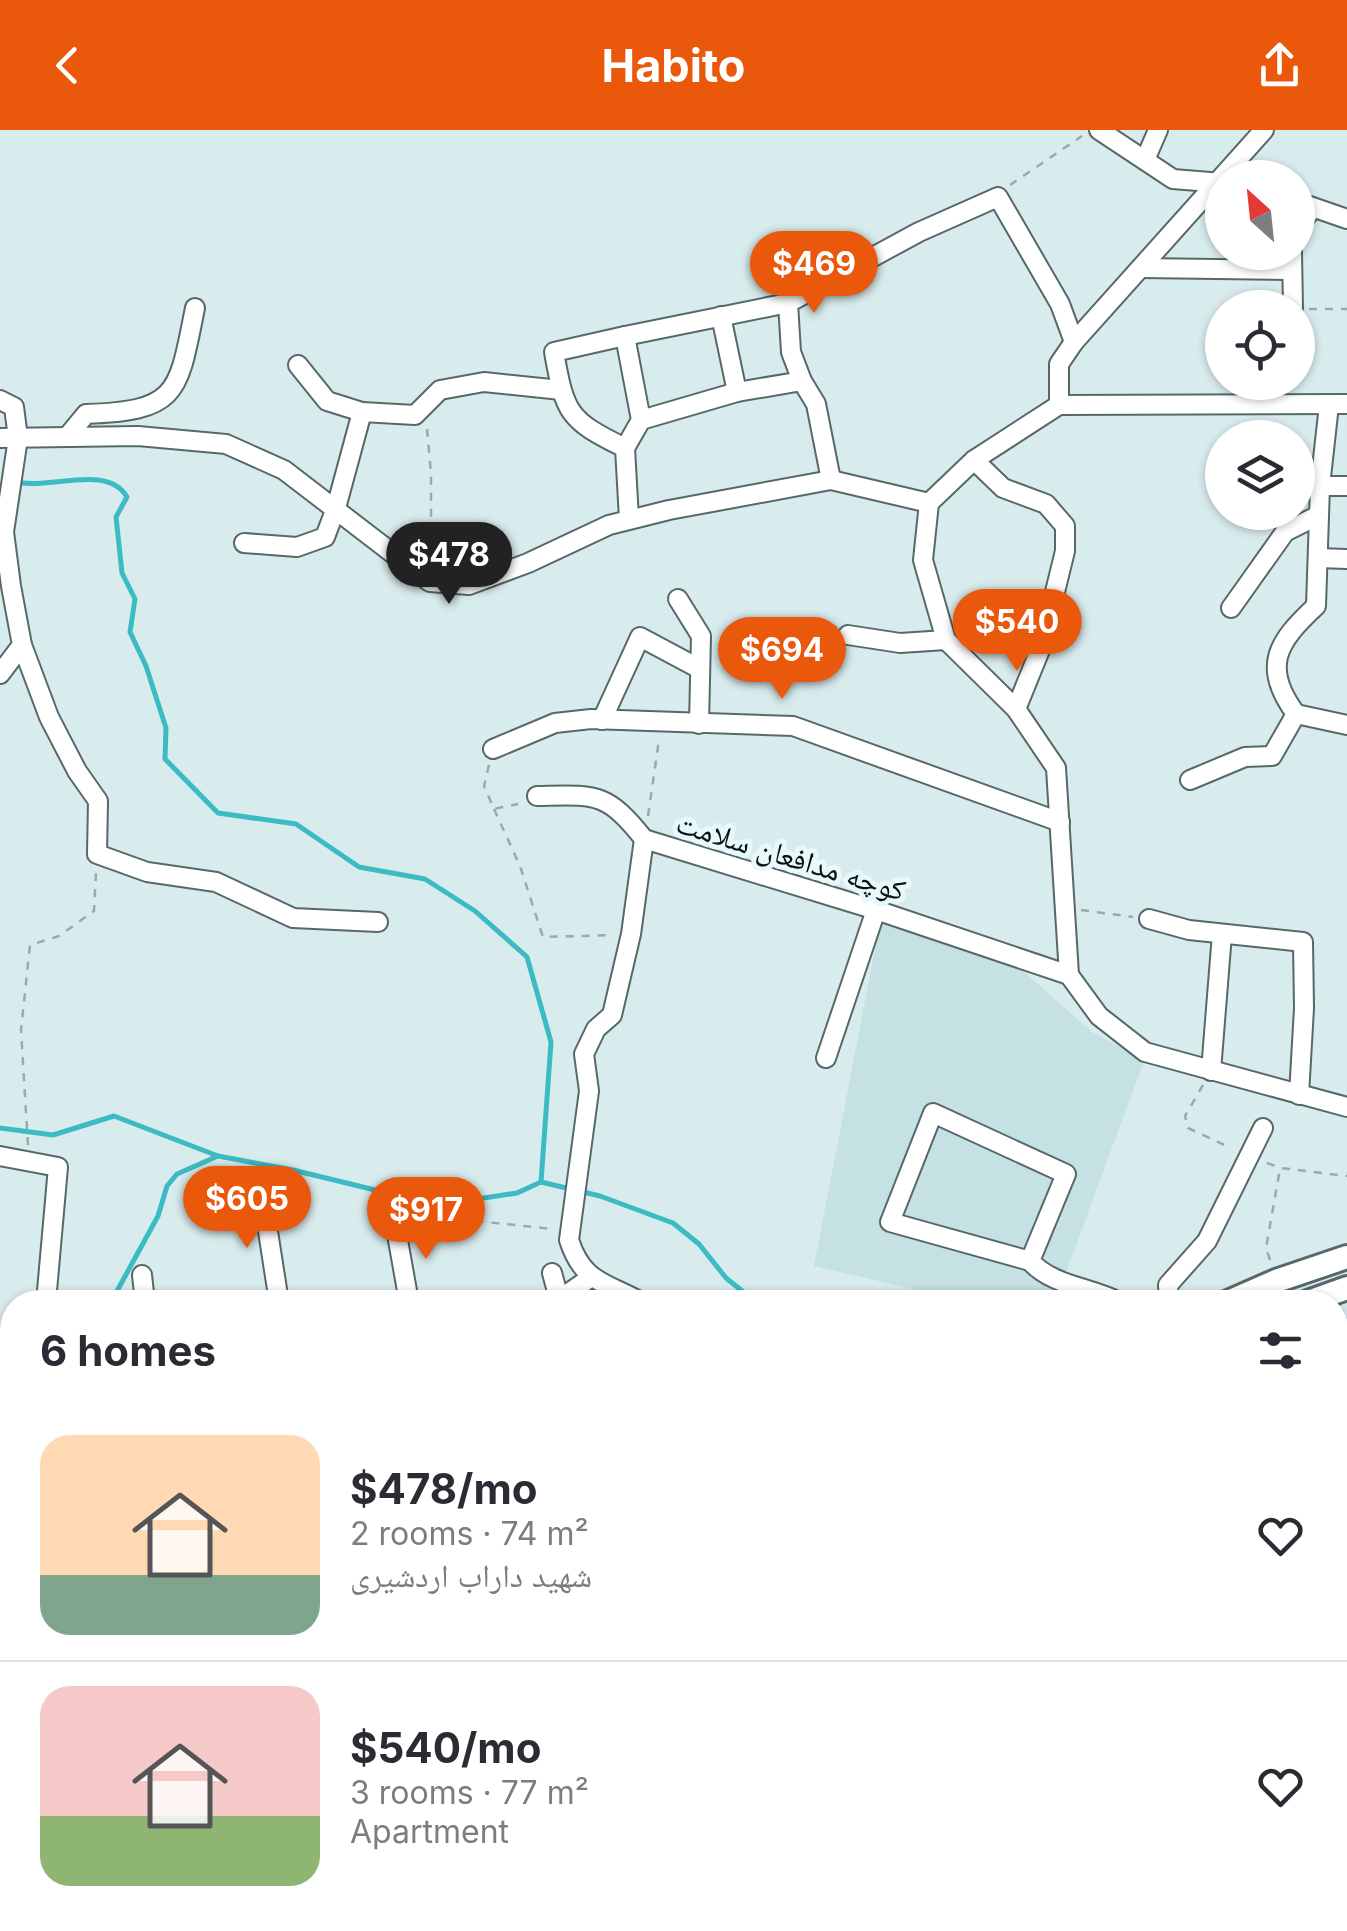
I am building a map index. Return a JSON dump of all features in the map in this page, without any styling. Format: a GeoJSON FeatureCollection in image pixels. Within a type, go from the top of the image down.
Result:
{"type":"FeatureCollection","features":[{"type":"Feature","properties":{"kind":"main road"},"geometry":{"type":"LineString","coordinates":[[1255,1290],[1347,1257]]}},
{"type":"Feature","properties":{"kind":"street"},"geometry":{"type":"LineString","coordinates":[[1095,130],[1173,179],[1205,182]]}},
{"type":"Feature","properties":{"kind":"street"},"geometry":{"type":"LineString","coordinates":[[1145,160],[1158,130]]}},
{"type":"Feature","properties":{"kind":"street"},"geometry":{"type":"LineString","coordinates":[[1239,160],[1264,130]]}},
{"type":"Feature","properties":{"kind":"street"},"geometry":{"type":"LineString","coordinates":[[625,448],[585,428],[568,411],[554,352],[788,302],[920,232],[998,197],[1060,304],[1074,342]]}},
{"type":"Feature","properties":{"kind":"street"},"geometry":{"type":"LineString","coordinates":[[1059,405],[1059,364],[1074,342],[1205,199]]}},
{"type":"Feature","properties":{"kind":"street"},"geometry":{"type":"LineString","coordinates":[[1315,208],[1347,219]]}},
{"type":"Feature","properties":{"kind":"street"},"geometry":{"type":"LineString","coordinates":[[1141,268],[1205,265]]}},
{"type":"Feature","properties":{"kind":"street"},"geometry":{"type":"LineString","coordinates":[[788,302],[791,352],[802,382],[816,404],[831,480]]}},
{"type":"Feature","properties":{"kind":"street"},"geometry":{"type":"LineString","coordinates":[[67,438],[86,414],[132,412],[160,403],[183,370],[195,308]]}},
{"type":"Feature","properties":{"kind":"street"},"geometry":{"type":"LineString","coordinates":[[721,316],[736,392]]}},
{"type":"Feature","properties":{"kind":"street"},"geometry":{"type":"LineString","coordinates":[[624,336],[641,420],[625,448],[630,519]]}},
{"type":"Feature","properties":{"kind":"street"},"geometry":{"type":"LineString","coordinates":[[298,365],[328,401],[362,412],[414,415],[440,390],[484,382],[561,390]]}},
{"type":"Feature","properties":{"kind":"street"},"geometry":{"type":"LineString","coordinates":[[641,420],[736,392],[802,382]]}},
{"type":"Feature","properties":{"kind":"street"},"geometry":{"type":"LineString","coordinates":[[0,400],[14,407],[9,438],[13,470],[4,532],[6,586],[22,645],[49,718],[98,801],[98,854],[147,872],[216,882],[293,918],[378,922]]}},
{"type":"Feature","properties":{"kind":"street"},"geometry":{"type":"LineString","coordinates":[[1347,725],[1296,714],[1280,692],[1275,660],[1288,632],[1316,606],[1320,486],[1338,404],[1059,405],[974,460],[929,503],[923,560],[946,640],[1016,709],[1056,768],[1069,975],[1098,1016],[1145,1052],[1347,1107]]}},
{"type":"Feature","properties":{"kind":"street"},"geometry":{"type":"LineString","coordinates":[[244,543],[297,547],[324,537],[336,508],[362,412]]}},
{"type":"Feature","properties":{"kind":"street"},"geometry":{"type":"LineString","coordinates":[[9,438],[138,436],[226,444],[284,470],[430,582],[470,585],[609,525],[831,480],[929,503]]}},
{"type":"Feature","properties":{"kind":"street"},"geometry":{"type":"LineString","coordinates":[[974,460],[1003,488],[1046,504],[1065,526],[1065,551],[1042,644],[1016,709]]}},
{"type":"Feature","properties":{"kind":"street"},"geometry":{"type":"LineString","coordinates":[[1320,486],[1347,486]]}},
{"type":"Feature","properties":{"kind":"street"},"geometry":{"type":"LineString","coordinates":[[1231,608],[1285,532],[1320,515]]}},
{"type":"Feature","properties":{"kind":"street"},"geometry":{"type":"LineString","coordinates":[[1318,558],[1347,559]]}},
{"type":"Feature","properties":{"kind":"street"},"geometry":{"type":"LineString","coordinates":[[678,599],[701,636],[698,724]]}},
{"type":"Feature","properties":{"kind":"street"},"geometry":{"type":"LineString","coordinates":[[848,635],[900,643],[946,640]]}},
{"type":"Feature","properties":{"kind":"street"},"geometry":{"type":"LineString","coordinates":[[602,720],[640,637],[700,670]]}},
{"type":"Feature","properties":{"kind":"street"},"geometry":{"type":"LineString","coordinates":[[0,674],[22,645]]}},
{"type":"Feature","properties":{"kind":"street"},"geometry":{"type":"LineString","coordinates":[[1190,780],[1245,757],[1272,756],[1296,714]]}},
{"type":"Feature","properties":{"kind":"street"},"geometry":{"type":"LineString","coordinates":[[493,748],[555,723],[602,720],[793,726],[1060,822]]}},
{"type":"Feature","properties":{"kind":"street"},"geometry":{"type":"LineString","coordinates":[[537,796],[591,795],[606,801],[627,817],[644,839]]}},
{"type":"Feature","properties":{"kind":"street","name":"کوچه مدافعان سلامت"},"geometry":{"type":"LineString","coordinates":[[570,1222],[589,1091],[584,1054],[596,1029],[612,1015],[631,934],[644,839],[876,910],[1069,975]]}},
{"type":"Feature","properties":{"kind":"street"},"geometry":{"type":"LineString","coordinates":[[826,1058],[876,910]]}},
{"type":"Feature","properties":{"kind":"street"},"geometry":{"type":"LineString","coordinates":[[1149,919],[1189,930],[1303,942],[1299,1095]]}},
{"type":"Feature","properties":{"kind":"street"},"geometry":{"type":"LineString","coordinates":[[1211,1071],[1222,934]]}},
{"type":"Feature","properties":{"kind":"street"},"geometry":{"type":"LineString","coordinates":[[1030,1260],[1066,1174],[933,1113],[890,1222],[1030,1260],[1056,1278],[1088,1290]]}},
{"type":"Feature","properties":{"kind":"street"},"geometry":{"type":"LineString","coordinates":[[1168,1290],[1168,1285],[1208,1241],[1263,1128]]}},
{"type":"Feature","properties":{"kind":"street"},"geometry":{"type":"LineString","coordinates":[[0,1156],[58,1167],[47,1290]]}},
{"type":"Feature","properties":{"kind":"street"},"geometry":{"type":"LineString","coordinates":[[262,1193],[277,1290]]}},
{"type":"Feature","properties":{"kind":"street"},"geometry":{"type":"LineString","coordinates":[[570,1222],[575,1260],[590,1278],[616,1290]]}},
{"type":"Feature","properties":{"kind":"street"},"geometry":{"type":"LineString","coordinates":[[396,1229],[407,1290]]}},
{"type":"Feature","properties":{"kind":"street"},"geometry":{"type":"LineString","coordinates":[[552,1273],[557,1290]]}},
{"type":"Feature","properties":{"kind":"street"},"geometry":{"type":"LineString","coordinates":[[142,1276],[144,1290]]}},
{"type":"Feature","properties":{"kind":"street"},"geometry":{"type":"LineString","coordinates":[[574,1290],[590,1278]]}},
{"type":"Feature","properties":{"kind":"path"},"geometry":{"type":"LineString","coordinates":[[998,197],[1017,178],[1095,130]]}},
{"type":"Feature","properties":{"kind":"path"},"geometry":{"type":"LineString","coordinates":[[1315,308],[1347,308]]}},
{"type":"Feature","properties":{"kind":"path"},"geometry":{"type":"LineString","coordinates":[[424,406],[431,474],[430,582]]}},
{"type":"Feature","properties":{"kind":"path"},"geometry":{"type":"LineString","coordinates":[[644,839],[662,724]]}},
{"type":"Feature","properties":{"kind":"path"},"geometry":{"type":"LineString","coordinates":[[493,748],[484,786],[520,866],[543,937],[631,934]]}},
{"type":"Feature","properties":{"kind":"path"},"geometry":{"type":"LineString","coordinates":[[494,809],[509,808],[537,796]]}},
{"type":"Feature","properties":{"kind":"path"},"geometry":{"type":"LineString","coordinates":[[28,1144],[21,1030],[30,945],[59,936],[94,910],[98,854]]}},
{"type":"Feature","properties":{"kind":"path"},"geometry":{"type":"LineString","coordinates":[[1065,908],[1149,919]]}},
{"type":"Feature","properties":{"kind":"path"},"geometry":{"type":"LineString","coordinates":[[1276,1281],[1266,1248],[1281,1168]]}},
{"type":"Feature","properties":{"kind":"path"},"geometry":{"type":"LineString","coordinates":[[396,1229],[466,1220],[570,1222]]}},
{"type":"Feature","properties":{"kind":"shaded area"},"geometry":{"type":"Polygon","coordinates":[[[880,923],[1014,963],[1092,1032],[1144,1061],[1059,1290],[917,1290],[814,1266],[880,923]]]}},
{"type":"Feature","properties":{"kind":"waterway"},"geometry":{"type":"LineString","coordinates":[[17,482],[92,479],[118,487],[127,497],[116,517],[122,573],[135,599],[130,632],[146,666],[166,728],[165,759],[218,813],[296,824],[359,867],[425,879],[475,911],[527,957],[551,1042],[541,1182]]}},
{"type":"Feature","properties":{"kind":"waterway"},"geometry":{"type":"LineString","coordinates":[[0,1128],[53,1135],[114,1116],[218,1156],[412,1199],[471,1200],[517,1193],[541,1182],[600,1196],[673,1223],[699,1244],[741,1290]]}},
{"type":"Feature","properties":{"kind":"waterway"},"geometry":{"type":"LineString","coordinates":[[118,1290],[158,1216],[167,1186],[177,1174],[218,1156]]}}]}
